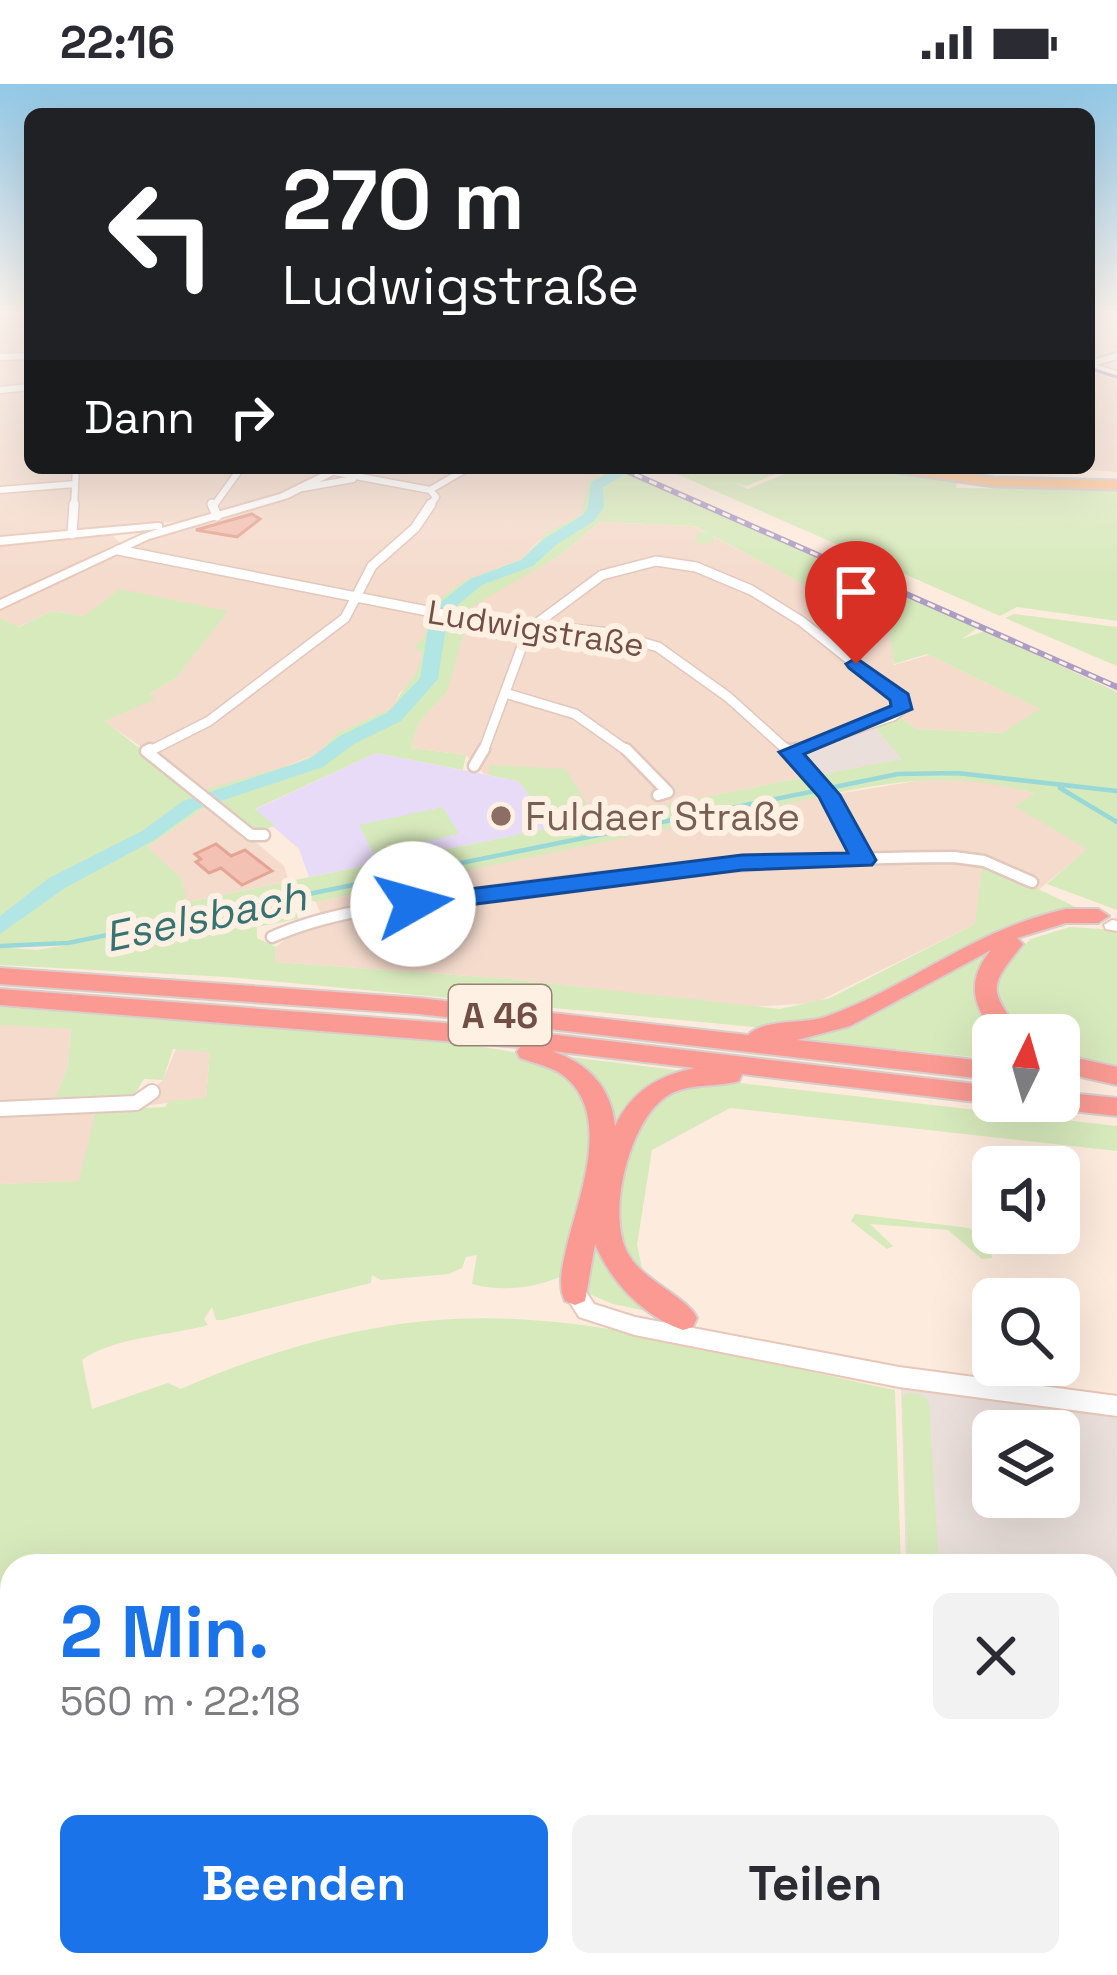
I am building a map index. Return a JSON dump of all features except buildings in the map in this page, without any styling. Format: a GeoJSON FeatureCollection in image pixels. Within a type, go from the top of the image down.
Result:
{"type":"FeatureCollection","features":[{"type":"Feature","properties":{"kind":"highway"},"geometry":{"type":"LineString","coordinates":[[736,1041],[835,1024],[1031,924],[1066,915],[1111,921]]}},
{"type":"Feature","properties":{"kind":"highway"},"geometry":{"type":"LineString","coordinates":[[992,1014],[984,994],[987,968],[994,959],[1019,940],[1050,927],[1111,921]]}},
{"type":"Feature","properties":{"kind":"highway","name":"A 46"},"geometry":{"type":"LineString","coordinates":[[0,976],[397,1004],[972,1069]]}},
{"type":"Feature","properties":{"kind":"highway","name":"A 46"},"geometry":{"type":"LineString","coordinates":[[0,997],[471,1033],[972,1092]]}},
{"type":"Feature","properties":{"kind":"highway"},"geometry":{"type":"LineString","coordinates":[[471,1033],[488,1046],[540,1054],[561,1063],[585,1080],[597,1097],[603,1139],[574,1293]]}},
{"type":"Feature","properties":{"kind":"highway"},"geometry":{"type":"LineString","coordinates":[[1080,1069],[1117,1079]]}},
{"type":"Feature","properties":{"kind":"highway"},"geometry":{"type":"LineString","coordinates":[[683,1318],[635,1284],[608,1238],[605,1215],[623,1126],[638,1105],[676,1082],[792,1070]]}},
{"type":"Feature","properties":{"kind":"highway"},"geometry":{"type":"LineString","coordinates":[[1080,1078],[1117,1079]]}},
{"type":"Feature","properties":{"kind":"highway"},"geometry":{"type":"LineString","coordinates":[[1080,1103],[1117,1107]]}},
{"type":"Feature","properties":{"kind":"main road"},"geometry":{"type":"LineString","coordinates":[[0,604],[135,542],[303,488],[330,474]]}},
{"type":"Feature","properties":{"kind":"main road"},"geometry":{"type":"LineString","coordinates":[[939,474],[994,482],[1117,483]]}},
{"type":"Feature","properties":{"kind":"main road"},"geometry":{"type":"LineString","coordinates":[[972,474],[1117,483]]}},
{"type":"Feature","properties":{"kind":"main road"},"geometry":{"type":"LineString","coordinates":[[0,541],[198,521]]}},
{"type":"Feature","properties":{"kind":"main road"},"geometry":{"type":"LineString","coordinates":[[104,531],[135,542]]}},
{"type":"Feature","properties":{"kind":"main road"},"geometry":{"type":"LineString","coordinates":[[574,1293],[610,1308],[683,1318],[738,1343]]}},
{"type":"Feature","properties":{"kind":"main road"},"geometry":{"type":"LineString","coordinates":[[574,1293],[578,1303],[599,1316],[942,1384],[1117,1406]]}},
{"type":"Feature","properties":{"kind":"street"},"geometry":{"type":"LineString","coordinates":[[72,534],[76,474]]}},
{"type":"Feature","properties":{"kind":"street"},"geometry":{"type":"LineString","coordinates":[[217,516],[212,504],[236,474]]}},
{"type":"Feature","properties":{"kind":"street"},"geometry":{"type":"LineString","coordinates":[[344,474],[352,479]]}},
{"type":"Feature","properties":{"kind":"street"},"geometry":{"type":"LineString","coordinates":[[303,488],[352,479],[430,490],[458,474]]}},
{"type":"Feature","properties":{"kind":"street"},"geometry":{"type":"LineString","coordinates":[[0,490],[75,484]]}},
{"type":"Feature","properties":{"kind":"street"},"geometry":{"type":"LineString","coordinates":[[263,835],[251,835],[146,751],[209,721],[345,618],[372,566],[415,528],[436,497],[430,490]]}},
{"type":"Feature","properties":{"kind":"street","name":"Ludwigstraße"},"geometry":{"type":"LineString","coordinates":[[118,550],[452,616],[610,633],[658,646],[728,697],[817,779],[864,860]]}},
{"type":"Feature","properties":{"kind":"street"},"geometry":{"type":"LineString","coordinates":[[474,766],[482,758],[531,626],[602,575],[656,561],[696,567],[781,608],[902,701],[902,709],[893,716],[790,752]]}},
{"type":"Feature","properties":{"kind":"street"},"geometry":{"type":"LineString","coordinates":[[505,693],[541,699],[596,723],[668,792],[658,795]]}},
{"type":"Feature","properties":{"kind":"street"},"geometry":{"type":"LineString","coordinates":[[272,937],[278,929],[305,922],[413,904],[742,863],[969,858],[1032,882]]}},
{"type":"Feature","properties":{"kind":"street"},"geometry":{"type":"LineString","coordinates":[[0,1109],[136,1103],[152,1092]]}},
{"type":"Feature","properties":{"kind":"shaded area"},"geometry":{"type":"Polygon","coordinates":[[[0,401],[24,401],[24,474],[327,474],[295,490],[202,519],[0,539],[0,401]]]}},
{"type":"Feature","properties":{"kind":"shaded area"},"geometry":{"type":"Polygon","coordinates":[[[1095,401],[1117,401],[1117,472],[1095,470],[1095,401]]]}},
{"type":"Feature","properties":{"kind":"shaded area"},"geometry":{"type":"Polygon","coordinates":[[[371,474],[600,474],[582,514],[538,541],[522,559],[466,580],[434,610],[131,548],[304,490],[371,474]]]}},
{"type":"Feature","properties":{"kind":"shaded area"},"geometry":{"type":"Polygon","coordinates":[[[600,522],[693,526],[872,619],[890,632],[894,665],[929,655],[1041,709],[1003,733],[917,729],[900,717],[888,716],[796,749],[793,756],[809,776],[556,827],[518,781],[484,774],[466,755],[411,748],[419,722],[447,692],[462,610],[559,556],[600,522]]]}},
{"type":"Feature","properties":{"kind":"shaded area"},"geometry":{"type":"Polygon","coordinates":[[[112,535],[122,544],[0,599],[0,543],[112,535]]]}},
{"type":"Feature","properties":{"kind":"shaded area"},"geometry":{"type":"Polygon","coordinates":[[[121,552],[431,614],[420,673],[399,694],[394,707],[337,733],[320,752],[273,772],[203,790],[104,721],[176,678],[227,611],[84,616],[52,611],[18,627],[0,618],[0,609],[121,552]]]}},
{"type":"Feature","properties":{"kind":"shaded area"},"geometry":{"type":"Polygon","coordinates":[[[873,725],[903,759],[818,775],[801,756],[801,750],[873,725]]]}},
{"type":"Feature","properties":{"kind":"shaded area"},"geometry":{"type":"Polygon","coordinates":[[[376,753],[518,781],[556,827],[309,877],[299,849],[254,810],[376,753]]]}},
{"type":"Feature","properties":{"kind":"shaded area"},"geometry":{"type":"Polygon","coordinates":[[[940,777],[999,783],[1037,795],[1016,805],[1088,849],[1037,891],[993,867],[975,924],[815,1003],[751,1007],[510,979],[275,962],[276,947],[301,927],[324,923],[316,902],[766,806],[940,777]]]}},
{"type":"Feature","properties":{"kind":"shaded area"},"geometry":{"type":"Polygon","coordinates":[[[210,804],[284,866],[289,881],[187,902],[147,847],[210,804]]]}},
{"type":"Feature","properties":{"kind":"shaded area"},"geometry":{"type":"Polygon","coordinates":[[[0,1025],[71,1028],[68,1065],[51,1108],[136,1105],[163,1080],[176,1049],[210,1051],[206,1098],[128,1108],[80,1181],[0,1184],[0,1025]]]}},
{"type":"Feature","properties":{"kind":"shaded area"},"geometry":{"type":"Polygon","coordinates":[[[901,1386],[1080,1410],[972,1410],[972,1518],[1080,1518],[1080,1410],[1117,1415],[1117,1554],[906,1554],[901,1386]]]}},
{"type":"Feature","properties":{"kind":"green space"},"geometry":{"type":"Polygon","coordinates":[[[603,474],[631,474],[979,627],[962,639],[985,631],[1117,692],[1117,910],[1047,884],[1087,849],[1014,806],[1035,794],[984,783],[934,780],[832,794],[818,775],[902,759],[873,725],[900,717],[917,729],[1002,733],[1040,709],[927,654],[894,664],[889,632],[872,620],[713,536],[713,542],[697,544],[696,534],[707,533],[694,526],[600,522],[559,556],[458,615],[434,610],[438,600],[466,580],[522,559],[548,532],[582,514],[588,481],[603,474]]]}},
{"type":"Feature","properties":{"kind":"green space"},"geometry":{"type":"Polygon","coordinates":[[[677,474],[775,474],[746,486],[733,482],[748,489],[785,474],[909,474],[957,483],[956,488],[1117,489],[1117,621],[1017,607],[1000,616],[677,474]]]}},
{"type":"Feature","properties":{"kind":"green space"},"geometry":{"type":"Polygon","coordinates":[[[120,589],[228,611],[176,678],[149,694],[155,699],[105,721],[210,804],[147,847],[181,878],[187,902],[555,827],[518,781],[489,775],[490,765],[566,769],[593,815],[586,821],[809,776],[825,796],[316,902],[293,895],[67,942],[0,944],[0,618],[19,627],[52,611],[84,616],[120,589]]]}},
{"type":"Feature","properties":{"kind":"green space"},"geometry":{"type":"Polygon","coordinates":[[[431,614],[467,621],[447,692],[419,722],[411,748],[466,755],[463,770],[376,753],[255,809],[275,826],[257,831],[203,790],[294,764],[320,752],[337,733],[394,707],[418,669],[422,653],[414,646],[424,638],[431,614]]]}},
{"type":"Feature","properties":{"kind":"green space"},"geometry":{"type":"Polygon","coordinates":[[[1014,614],[1117,627],[1117,666],[1005,618],[1014,614]]]}},
{"type":"Feature","properties":{"kind":"green space"},"geometry":{"type":"Polygon","coordinates":[[[443,807],[459,834],[373,853],[359,825],[443,807]]]}},
{"type":"Feature","properties":{"kind":"green space"},"geometry":{"type":"Polygon","coordinates":[[[992,867],[1080,909],[830,1020],[765,1028],[228,977],[0,965],[0,947],[36,950],[68,945],[294,898],[298,919],[257,927],[257,938],[276,947],[275,962],[510,979],[780,1009],[830,998],[975,924],[982,869],[992,867]]]}},
{"type":"Feature","properties":{"kind":"green space"},"geometry":{"type":"Polygon","coordinates":[[[1070,927],[1117,930],[1117,1069],[1080,1062],[1080,1014],[1001,1014],[997,1010],[995,970],[1031,939],[1070,927]]]}},
{"type":"Feature","properties":{"kind":"green space"},"geometry":{"type":"Polygon","coordinates":[[[1028,932],[986,963],[998,1014],[972,1014],[972,1057],[796,1039],[1028,932]]]}},
{"type":"Feature","properties":{"kind":"green space"},"geometry":{"type":"Polygon","coordinates":[[[0,1007],[461,1043],[524,1054],[576,1080],[594,1130],[568,1274],[521,1287],[484,1287],[472,1284],[477,1255],[466,1257],[462,1268],[449,1274],[381,1280],[372,1275],[371,1283],[223,1320],[216,1320],[212,1307],[204,1319],[208,1325],[125,1342],[82,1360],[92,1409],[168,1383],[181,1389],[246,1363],[385,1326],[510,1319],[621,1331],[895,1390],[901,1554],[0,1554],[0,1184],[79,1181],[96,1110],[165,1107],[169,1101],[206,1098],[210,1052],[173,1049],[163,1080],[144,1079],[131,1100],[53,1103],[68,1065],[71,1029],[0,1025],[0,1007]]]}},
{"type":"Feature","properties":{"kind":"green space"},"geometry":{"type":"Polygon","coordinates":[[[562,1056],[692,1072],[657,1085],[602,1212],[651,1312],[582,1291],[608,1139],[562,1056]]]}},
{"type":"Feature","properties":{"kind":"green space"},"geometry":{"type":"Polygon","coordinates":[[[731,1082],[972,1109],[972,1122],[1117,1126],[1117,1151],[730,1108],[652,1150],[637,1245],[643,1272],[669,1302],[618,1246],[620,1175],[645,1108],[685,1087],[731,1082]]]}},
{"type":"Feature","properties":{"kind":"green space"},"geometry":{"type":"Polygon","coordinates":[[[855,1214],[969,1228],[972,1250],[948,1230],[870,1224],[893,1246],[887,1249],[851,1221],[855,1214]]]}},
{"type":"Feature","properties":{"kind":"green space"},"geometry":{"type":"Polygon","coordinates":[[[923,1395],[929,1403],[938,1554],[908,1554],[902,1396],[923,1395]]]}},
{"type":"Feature","properties":{"kind":"waterway"},"geometry":{"type":"LineString","coordinates":[[0,927],[57,883],[149,835],[190,805],[316,763],[347,740],[394,717],[429,679],[437,628],[447,606],[476,582],[527,563],[589,518],[596,507],[596,485],[618,474]]}},
{"type":"Feature","properties":{"kind":"waterway","name":"Eselsbach"},"geometry":{"type":"LineString","coordinates":[[0,946],[68,943],[898,774],[957,773],[1117,791]]}},
{"type":"Feature","properties":{"kind":"waterway"},"geometry":{"type":"LineString","coordinates":[[1060,788],[1117,822]]}},
{"type":"Feature","properties":{"kind":"railway"},"geometry":{"type":"LineString","coordinates":[[634,474],[1117,687]]}},
{"type":"Feature","properties":{"kind":"place","name":"Fuldaer Straße"},"geometry":{"type":"Point","coordinates":[501,816]}},
{"type":"Feature","properties":{"kind":"route"},"geometry":{"type":"LineString","coordinates":[[413,904],[742,863],[864,860],[829,795],[790,752],[902,709],[901,698],[856,664]]}}]}
